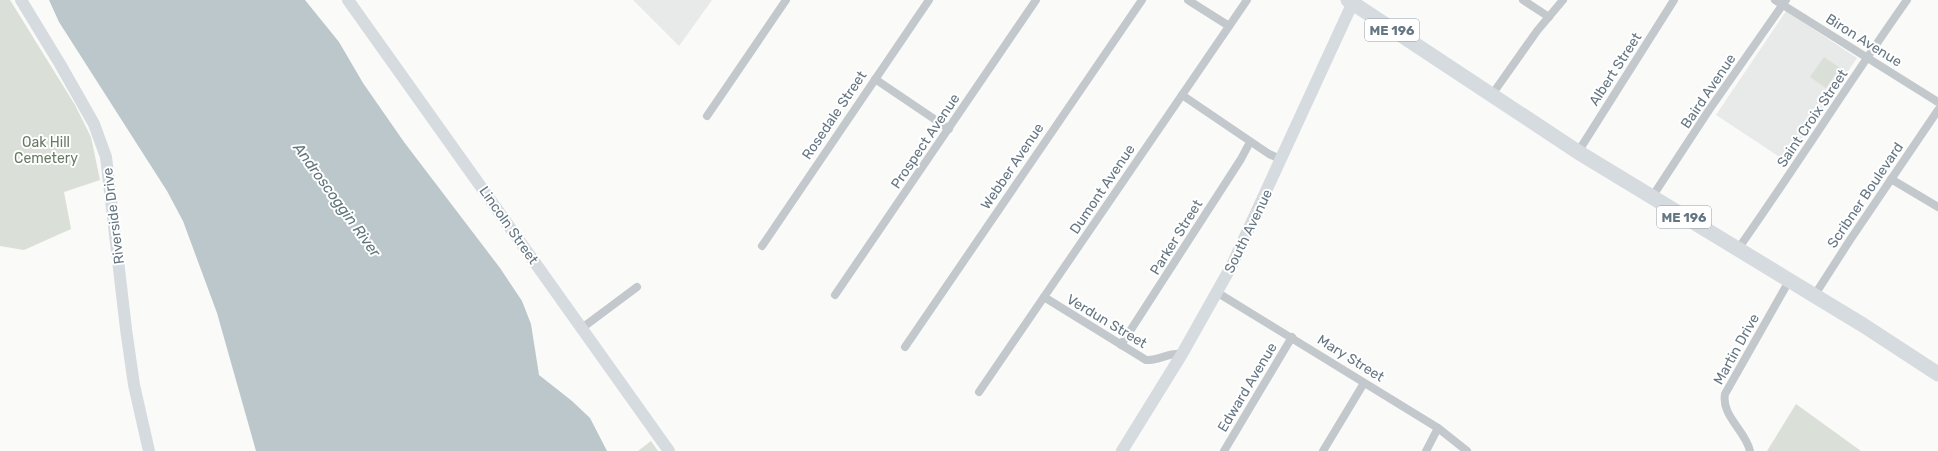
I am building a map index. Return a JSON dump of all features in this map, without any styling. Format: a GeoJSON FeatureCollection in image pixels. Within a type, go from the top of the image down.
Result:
{"type":"FeatureCollection","features":[{"type":"Feature","properties":{"kind":"highway","name":"ME 196"},"geometry":{"type":"LineString","coordinates":[[1351,1],[1491,96],[1578,152],[1790,281],[1938,374]]}},
{"type":"Feature","properties":{"kind":"main road","name":"Riverside Drive"},"geometry":{"type":"LineString","coordinates":[[21,0],[90,117],[101,141],[106,157],[126,330],[134,385],[149,451]]}},
{"type":"Feature","properties":{"kind":"main road","name":"Lincoln Street"},"geometry":{"type":"LineString","coordinates":[[348,0],[669,451]]}},
{"type":"Feature","properties":{"kind":"main road","name":"South Avenue"},"geometry":{"type":"LineString","coordinates":[[1122,451],[1218,293],[1282,160],[1351,1]]}},
{"type":"Feature","properties":{"kind":"street"},"geometry":{"type":"LineString","coordinates":[[707,116],[786,0]]}},
{"type":"Feature","properties":{"kind":"street","name":"Rosedale Street"},"geometry":{"type":"LineString","coordinates":[[762,246],[929,0]]}},
{"type":"Feature","properties":{"kind":"street","name":"Prospect Avenue"},"geometry":{"type":"LineString","coordinates":[[834,295],[1036,0]]}},
{"type":"Feature","properties":{"kind":"street","name":"Webber Avenue"},"geometry":{"type":"LineString","coordinates":[[906,348],[1142,0]]}},
{"type":"Feature","properties":{"kind":"street"},"geometry":{"type":"LineString","coordinates":[[1188,0],[1229,26]]}},
{"type":"Feature","properties":{"kind":"street","name":"Dumont Avenue"},"geometry":{"type":"LineString","coordinates":[[979,392],[1247,0]]}},
{"type":"Feature","properties":{"kind":"street"},"geometry":{"type":"LineString","coordinates":[[1522,0],[1549,17]]}},
{"type":"Feature","properties":{"kind":"street"},"geometry":{"type":"LineString","coordinates":[[1491,96],[1563,0]]}},
{"type":"Feature","properties":{"kind":"street","name":"Albert Street"},"geometry":{"type":"LineString","coordinates":[[1578,152],[1674,0]]}},
{"type":"Feature","properties":{"kind":"street","name":"Saint Croix Street"},"geometry":{"type":"LineString","coordinates":[[1738,249],[1776,197],[1907,0]]}},
{"type":"Feature","properties":{"kind":"street","name":"Biron Avenue"},"geometry":{"type":"LineString","coordinates":[[1781,2],[1938,102]]}},
{"type":"Feature","properties":{"kind":"street","name":"Baird Avenue"},"geometry":{"type":"LineString","coordinates":[[1652,198],[1781,2]]}},
{"type":"Feature","properties":{"kind":"street"},"geometry":{"type":"LineString","coordinates":[[875,79],[948,129]]}},
{"type":"Feature","properties":{"kind":"street"},"geometry":{"type":"LineString","coordinates":[[1182,95],[1250,142],[1282,160]]}},
{"type":"Feature","properties":{"kind":"street","name":"Scribner Boulevard"},"geometry":{"type":"LineString","coordinates":[[1814,296],[1938,110]]}},
{"type":"Feature","properties":{"kind":"street","name":"Parker Street"},"geometry":{"type":"LineString","coordinates":[[1121,345],[1241,159],[1250,142]]}},
{"type":"Feature","properties":{"kind":"street"},"geometry":{"type":"LineString","coordinates":[[1891,179],[1938,207]]}},
{"type":"Feature","properties":{"kind":"street","name":"Martin Drive"},"geometry":{"type":"LineString","coordinates":[[1750,451],[1746,439],[1727,410],[1724,400],[1725,394],[1790,281]]}},
{"type":"Feature","properties":{"kind":"street"},"geometry":{"type":"LineString","coordinates":[[582,328],[637,287]]}},
{"type":"Feature","properties":{"kind":"street","name":"Mary Street"},"geometry":{"type":"LineString","coordinates":[[1218,293],[1292,337],[1438,428],[1467,451]]}},
{"type":"Feature","properties":{"kind":"street","name":"Verdun Street"},"geometry":{"type":"LineString","coordinates":[[1044,297],[1146,360],[1154,360],[1174,353],[1182,354]]}},
{"type":"Feature","properties":{"kind":"street","name":"Edward Avenue"},"geometry":{"type":"LineString","coordinates":[[1224,451],[1292,337]]}},
{"type":"Feature","properties":{"kind":"street"},"geometry":{"type":"LineString","coordinates":[[1323,451],[1364,383]]}},
{"type":"Feature","properties":{"kind":"street"},"geometry":{"type":"LineString","coordinates":[[1426,451],[1438,428]]}},
{"type":"Feature","properties":{"kind":"shaded area"},"geometry":{"type":"Polygon","coordinates":[[[633,0],[712,0],[679,46],[633,0]]]}},
{"type":"Feature","properties":{"kind":"shaded area"},"geometry":{"type":"Polygon","coordinates":[[[1786,11],[1857,58],[1787,162],[1716,115],[1786,11]]]}},
{"type":"Feature","properties":{"kind":"green space","name":"Oak Hill Cemetery"},"geometry":{"type":"Polygon","coordinates":[[[0,0],[10,0],[75,105],[91,137],[100,180],[64,192],[71,229],[24,250],[0,246],[0,0]]]}},
{"type":"Feature","properties":{"kind":"green space"},"geometry":{"type":"Polygon","coordinates":[[[1824,57],[1840,68],[1826,88],[1810,77],[1824,57]]]}},
{"type":"Feature","properties":{"kind":"green space"},"geometry":{"type":"Polygon","coordinates":[[[1796,404],[1861,451],[1767,451],[1796,404]]]}},
{"type":"Feature","properties":{"kind":"green space"},"geometry":{"type":"Polygon","coordinates":[[[651,441],[658,451],[638,451],[651,441]]]}},
{"type":"Feature","properties":{"kind":"water","name":"Androscoggin River"},"geometry":{"type":"Polygon","coordinates":[[[49,0],[305,0],[339,42],[363,83],[404,142],[500,268],[522,301],[531,324],[539,375],[572,401],[590,418],[607,451],[256,451],[217,313],[183,221],[167,191],[59,22],[49,0]]]}}]}
